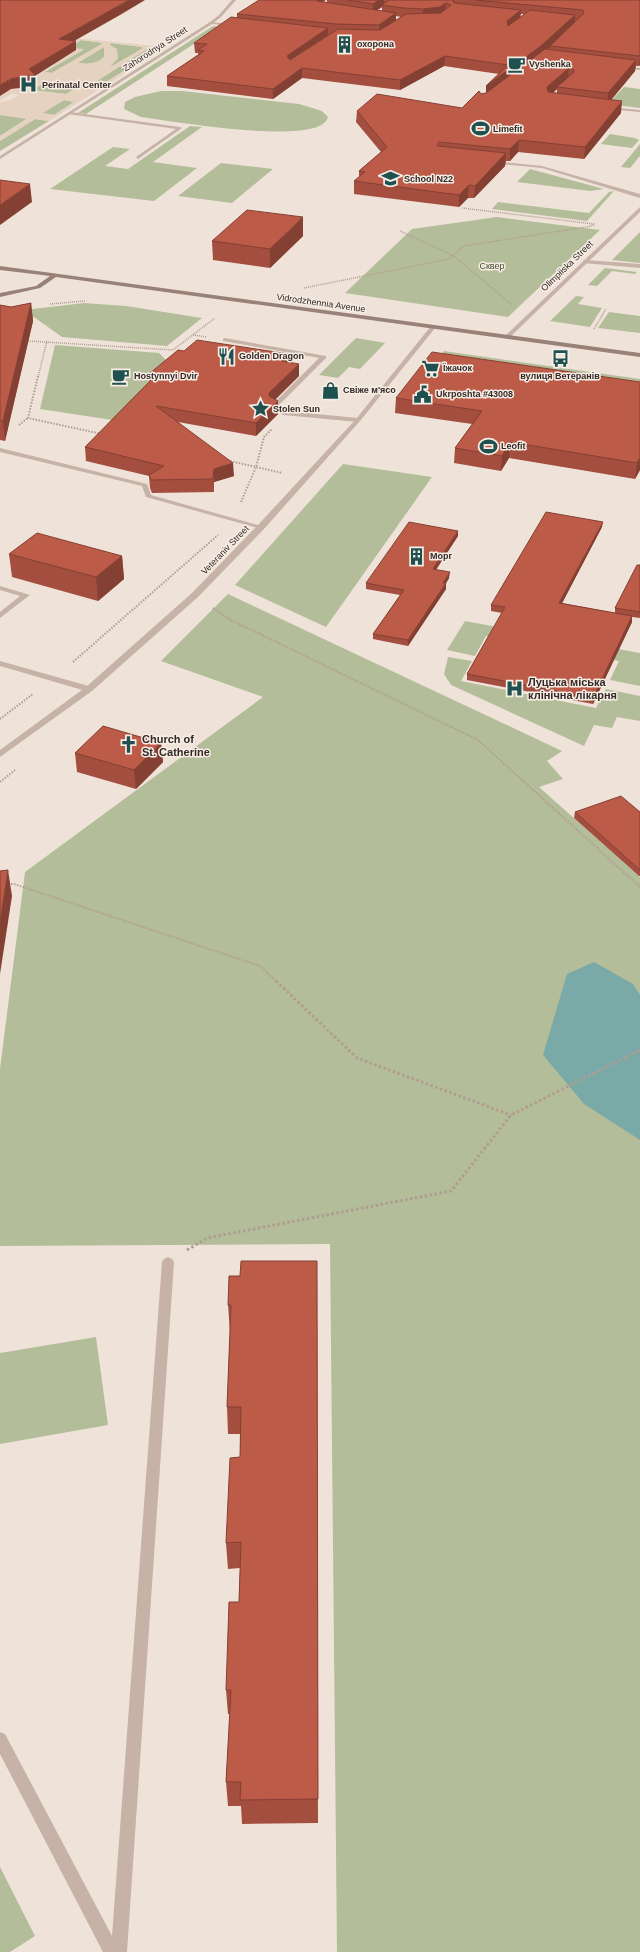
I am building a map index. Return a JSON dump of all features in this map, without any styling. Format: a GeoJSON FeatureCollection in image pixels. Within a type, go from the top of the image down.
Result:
{"type":"FeatureCollection","features":[{"type":"Feature","properties":{"kind":"main road","name":"Vidrodzhennia Avenue"},"geometry":{"type":"LineString","coordinates":[[0,268],[640,355]]}},
{"type":"Feature","properties":{"kind":"main road"},"geometry":{"type":"LineString","coordinates":[[0,295],[38,287],[54,276]]}},
{"type":"Feature","properties":{"kind":"street","name":"Zahorodnya Street"},"geometry":{"type":"LineString","coordinates":[[0,158],[211,23],[220,16],[234,0]]}},
{"type":"Feature","properties":{"kind":"street"},"geometry":{"type":"LineString","coordinates":[[211,23],[242,26]]}},
{"type":"Feature","properties":{"kind":"street"},"geometry":{"type":"LineString","coordinates":[[618,66],[640,69]]}},
{"type":"Feature","properties":{"kind":"street"},"geometry":{"type":"LineString","coordinates":[[602,107],[640,111]]}},
{"type":"Feature","properties":{"kind":"street"},"geometry":{"type":"LineString","coordinates":[[70,114],[180,128],[138,158]]}},
{"type":"Feature","properties":{"kind":"street"},"geometry":{"type":"LineString","coordinates":[[487,161],[542,167],[640,196]]}},
{"type":"Feature","properties":{"kind":"street","name":"Olimpiiska Street"},"geometry":{"type":"LineString","coordinates":[[507,337],[637,214],[640,209]]}},
{"type":"Feature","properties":{"kind":"street"},"geometry":{"type":"LineString","coordinates":[[585,262],[640,266]]}},
{"type":"Feature","properties":{"kind":"street","name":"Veteraniv Street"},"geometry":{"type":"LineString","coordinates":[[0,754],[89,689],[195,595],[261,527],[358,420],[433,327]]}},
{"type":"Feature","properties":{"kind":"street"},"geometry":{"type":"LineString","coordinates":[[225,340],[324,357],[272,408],[288,414],[358,420]]}},
{"type":"Feature","properties":{"kind":"street"},"geometry":{"type":"LineString","coordinates":[[0,450],[145,485],[148,496],[261,527]]}},
{"type":"Feature","properties":{"kind":"street"},"geometry":{"type":"LineString","coordinates":[[0,588],[26,595],[0,616]]}},
{"type":"Feature","properties":{"kind":"street"},"geometry":{"type":"LineString","coordinates":[[0,663],[89,689]]}},
{"type":"Feature","properties":{"kind":"street"},"geometry":{"type":"LineString","coordinates":[[119,1952],[168,1262]]}},
{"type":"Feature","properties":{"kind":"street"},"geometry":{"type":"LineString","coordinates":[[0,1739],[112,1952]]}},
{"type":"Feature","properties":{"kind":"path"},"geometry":{"type":"LineString","coordinates":[[305,290],[298,289],[449,259],[464,246],[592,226],[594,224],[462,208]]}},
{"type":"Feature","properties":{"kind":"path"},"geometry":{"type":"LineString","coordinates":[[400,231],[454,256],[514,306]]}},
{"type":"Feature","properties":{"kind":"path"},"geometry":{"type":"LineString","coordinates":[[49,304],[85,301]]}},
{"type":"Feature","properties":{"kind":"path"},"geometry":{"type":"LineString","coordinates":[[593,329],[606,309]]}},
{"type":"Feature","properties":{"kind":"path"},"geometry":{"type":"LineString","coordinates":[[28,341],[173,350],[216,317],[208,316]]}},
{"type":"Feature","properties":{"kind":"path"},"geometry":{"type":"LineString","coordinates":[[19,425],[28,418],[47,341]]}},
{"type":"Feature","properties":{"kind":"path"},"geometry":{"type":"LineString","coordinates":[[0,719],[54,678],[187,564],[234,519],[256,467],[264,437],[288,414]]}},
{"type":"Feature","properties":{"kind":"path"},"geometry":{"type":"LineString","coordinates":[[28,418],[104,434]]}},
{"type":"Feature","properties":{"kind":"path"},"geometry":{"type":"LineString","coordinates":[[225,460],[306,478]]}},
{"type":"Feature","properties":{"kind":"path"},"geometry":{"type":"LineString","coordinates":[[195,595],[229,619],[478,740],[514,770],[640,887]]}},
{"type":"Feature","properties":{"kind":"path"},"geometry":{"type":"LineString","coordinates":[[7,884],[14,884],[70,904],[260,966],[357,1058],[511,1115]]}},
{"type":"Feature","properties":{"kind":"path"},"geometry":{"type":"LineString","coordinates":[[168,1262],[207,1238],[451,1190],[511,1115],[640,1050]]}},
{"type":"Feature","properties":{"kind":"green space"},"geometry":{"type":"Polygon","coordinates":[[[213,26],[220,27],[86,114],[78,113],[213,26]]]}},
{"type":"Feature","properties":{"kind":"green space"},"geometry":{"type":"Polygon","coordinates":[[[81,40],[104,43],[52,73],[44,72],[83,50],[69,48],[81,40]]]}},
{"type":"Feature","properties":{"kind":"green space"},"geometry":{"type":"Polygon","coordinates":[[[111,43],[144,48],[112,67],[109,67],[118,58],[109,45],[111,43]]]}},
{"type":"Feature","properties":{"kind":"green space"},"geometry":{"type":"Polygon","coordinates":[[[104,47],[104,57],[101,60],[88,64],[77,63],[104,47]]]}},
{"type":"Feature","properties":{"kind":"green space"},"geometry":{"type":"Polygon","coordinates":[[[147,49],[158,49],[108,81],[96,81],[147,49]]]}},
{"type":"Feature","properties":{"kind":"green space"},"geometry":{"type":"Polygon","coordinates":[[[56,83],[80,86],[66,94],[31,90],[41,85],[56,83]]]}},
{"type":"Feature","properties":{"kind":"green space"},"geometry":{"type":"Polygon","coordinates":[[[624,87],[640,89],[640,108],[608,104],[624,87]]]}},
{"type":"Feature","properties":{"kind":"green space"},"geometry":{"type":"Polygon","coordinates":[[[161,91],[182,91],[299,104],[322,111],[328,117],[319,126],[300,130],[242,130],[141,117],[124,109],[125,102],[135,97],[161,91]]]}},
{"type":"Feature","properties":{"kind":"green space"},"geometry":{"type":"Polygon","coordinates":[[[64,100],[74,102],[54,115],[42,113],[64,100]]]}},
{"type":"Feature","properties":{"kind":"green space"},"geometry":{"type":"Polygon","coordinates":[[[0,115],[28,118],[0,136],[0,115]]]}},
{"type":"Feature","properties":{"kind":"green space"},"geometry":{"type":"Polygon","coordinates":[[[35,119],[49,121],[0,151],[0,141],[35,119]]]}},
{"type":"Feature","properties":{"kind":"green space"},"geometry":{"type":"Polygon","coordinates":[[[190,126],[202,127],[153,162],[197,168],[154,201],[50,189],[113,147],[130,149],[105,166],[128,169],[190,126]]]}},
{"type":"Feature","properties":{"kind":"green space"},"geometry":{"type":"Polygon","coordinates":[[[610,134],[639,140],[632,148],[601,144],[610,134]]]}},
{"type":"Feature","properties":{"kind":"green space"},"geometry":{"type":"Polygon","coordinates":[[[640,144],[640,156],[630,168],[621,167],[640,144]]]}},
{"type":"Feature","properties":{"kind":"green space"},"geometry":{"type":"Polygon","coordinates":[[[221,163],[273,169],[232,203],[178,196],[221,163]]]}},
{"type":"Feature","properties":{"kind":"green space"},"geometry":{"type":"Polygon","coordinates":[[[530,169],[604,189],[590,191],[517,182],[530,169]]]}},
{"type":"Feature","properties":{"kind":"green space"},"geometry":{"type":"Polygon","coordinates":[[[614,191],[587,221],[492,209],[498,202],[589,213],[609,192],[614,191]]]}},
{"type":"Feature","properties":{"kind":"green space","name":"Сквер"},"geometry":{"type":"Polygon","coordinates":[[[497,217],[600,230],[508,317],[345,293],[412,229],[497,217]]]}},
{"type":"Feature","properties":{"kind":"green space"},"geometry":{"type":"Polygon","coordinates":[[[640,232],[640,263],[612,260],[640,232]]]}},
{"type":"Feature","properties":{"kind":"green space"},"geometry":{"type":"Polygon","coordinates":[[[605,268],[637,272],[635,274],[612,271],[597,286],[588,285],[605,268]]]}},
{"type":"Feature","properties":{"kind":"green space"},"geometry":{"type":"Polygon","coordinates":[[[576,296],[584,297],[578,304],[602,308],[590,327],[550,321],[576,296]]]}},
{"type":"Feature","properties":{"kind":"green space"},"geometry":{"type":"Polygon","coordinates":[[[84,303],[126,306],[202,318],[167,346],[62,337],[24,310],[84,303]]]}},
{"type":"Feature","properties":{"kind":"green space"},"geometry":{"type":"Polygon","coordinates":[[[609,312],[640,316],[640,333],[598,328],[609,312]]]}},
{"type":"Feature","properties":{"kind":"green space"},"geometry":{"type":"Polygon","coordinates":[[[356,338],[385,343],[360,369],[349,367],[338,378],[319,375],[356,338]]]}},
{"type":"Feature","properties":{"kind":"green space","name":"Hostynnyi Dvir"},"geometry":{"type":"Polygon","coordinates":[[[55,345],[159,353],[166,360],[145,425],[40,409],[55,345]]]}},
{"type":"Feature","properties":{"kind":"green space"},"geometry":{"type":"Polygon","coordinates":[[[444,351],[640,379],[640,394],[434,364],[444,351]]]}},
{"type":"Feature","properties":{"kind":"green space"},"geometry":{"type":"Polygon","coordinates":[[[343,464],[432,477],[326,627],[235,585],[343,464]]]}},
{"type":"Feature","properties":{"kind":"green space"},"geometry":{"type":"Polygon","coordinates":[[[228,594],[562,751],[547,761],[563,779],[539,787],[640,877],[640,1952],[337,1952],[330,1244],[0,1246],[0,1069],[25,872],[263,697],[161,661],[228,594]]]}},
{"type":"Feature","properties":{"kind":"green space"},"geometry":{"type":"Polygon","coordinates":[[[465,621],[640,653],[640,686],[610,680],[619,661],[486,636],[475,656],[447,650],[465,621]]]}},
{"type":"Feature","properties":{"kind":"green space"},"geometry":{"type":"Polygon","coordinates":[[[448,657],[472,661],[461,681],[596,708],[606,689],[640,696],[640,721],[617,717],[612,728],[594,725],[584,746],[451,685],[444,674],[448,657]]]}},
{"type":"Feature","properties":{"kind":"green space"},"geometry":{"type":"Polygon","coordinates":[[[96,1337],[108,1425],[0,1444],[0,1353],[96,1337]]]}},
{"type":"Feature","properties":{"kind":"green space"},"geometry":{"type":"Polygon","coordinates":[[[0,1867],[35,1936],[10,1952],[0,1952],[0,1867]]]}},
{"type":"Feature","properties":{"kind":"shaded area"},"geometry":{"type":"Polygon","coordinates":[[[64,37],[167,47],[49,121],[35,119],[0,141],[0,136],[27,119],[0,115],[0,102],[10,100],[19,95],[12,94],[0,101],[0,94],[53,66],[64,37]],[[81,40],[70,48],[84,49],[45,72],[52,73],[103,43],[81,40]],[[111,43],[110,45],[117,49],[118,58],[110,67],[143,48],[111,43]],[[104,47],[78,63],[87,64],[100,61],[104,57],[104,47]],[[155,48],[147,49],[97,81],[108,81],[158,50],[155,48]],[[56,83],[41,85],[32,90],[66,94],[80,86],[56,83]],[[64,100],[43,113],[54,115],[74,102],[64,100]]]}},
{"type":"Feature","properties":{"kind":"water"},"geometry":{"type":"Polygon","coordinates":[[[594,962],[633,984],[640,995],[640,1140],[584,1104],[543,1055],[567,974],[594,962]]]}},
{"type":"Feature","properties":{"kind":"building"},"geometry":{"type":"Polygon","coordinates":[[[0,0],[129,0],[59,39],[76,41],[29,69],[35,75],[10,79],[0,85],[0,0]]]}},
{"type":"Feature","properties":{"kind":"building"},"geometry":{"type":"Polygon","coordinates":[[[259,0],[317,0],[396,13],[379,25],[336,24],[237,14],[259,0]]]}},
{"type":"Feature","properties":{"kind":"building"},"geometry":{"type":"Polygon","coordinates":[[[347,0],[379,0],[373,4],[347,0]]]}},
{"type":"Feature","properties":{"kind":"building"},"geometry":{"type":"Polygon","coordinates":[[[389,0],[454,0],[454,3],[521,10],[507,21],[508,26],[530,10],[575,15],[541,46],[486,86],[508,65],[445,56],[400,80],[302,68],[273,89],[167,76],[204,51],[198,50],[207,44],[194,43],[231,17],[328,28],[287,56],[290,60],[338,29],[380,30],[406,14],[441,13],[451,5],[446,3],[440,7],[423,9],[382,5],[389,0]]]}},
{"type":"Feature","properties":{"kind":"building"},"geometry":{"type":"Polygon","coordinates":[[[475,0],[640,0],[640,56],[550,46],[584,13],[583,10],[475,0]]]}},
{"type":"Feature","properties":{"kind":"building"},"geometry":{"type":"Polygon","coordinates":[[[545,49],[636,60],[608,93],[557,87],[574,72],[574,70],[569,68],[547,87],[548,92],[622,101],[585,147],[519,140],[510,149],[439,142],[437,145],[438,146],[506,153],[475,186],[469,185],[459,195],[354,181],[365,172],[359,171],[387,147],[357,111],[377,94],[462,108],[479,91],[481,94],[486,93],[545,49]]]}},
{"type":"Feature","properties":{"kind":"building"},"geometry":{"type":"Polygon","coordinates":[[[0,180],[30,184],[0,205],[0,180]]]}},
{"type":"Feature","properties":{"kind":"building"},"geometry":{"type":"Polygon","coordinates":[[[247,210],[303,217],[270,249],[212,241],[247,210]]]}},
{"type":"Feature","properties":{"kind":"building"},"geometry":{"type":"Polygon","coordinates":[[[31,303],[3,421],[0,420],[0,305],[11,307],[31,303]]]}},
{"type":"Feature","properties":{"kind":"building"},"geometry":{"type":"Polygon","coordinates":[[[197,340],[289,354],[282,361],[299,364],[269,393],[269,396],[278,401],[256,423],[156,406],[233,463],[214,469],[213,479],[151,480],[149,475],[164,466],[85,447],[156,375],[149,374],[178,350],[184,351],[197,340]]]}},
{"type":"Feature","properties":{"kind":"building"},"geometry":{"type":"Polygon","coordinates":[[[432,352],[640,382],[640,458],[637,463],[510,442],[502,456],[455,448],[482,411],[396,398],[432,352]]]}},
{"type":"Feature","properties":{"kind":"building"},"geometry":{"type":"Polygon","coordinates":[[[546,512],[603,522],[559,603],[632,616],[593,698],[467,674],[505,607],[491,605],[546,512]]]}},
{"type":"Feature","properties":{"kind":"building","name":"Морг"},"geometry":{"type":"Polygon","coordinates":[[[409,522],[458,531],[433,569],[450,572],[443,583],[446,583],[408,640],[373,634],[404,590],[366,583],[409,522]]]}},
{"type":"Feature","properties":{"kind":"building"},"geometry":{"type":"Polygon","coordinates":[[[37,533],[122,556],[96,577],[9,554],[37,533]]]}},
{"type":"Feature","properties":{"kind":"building"},"geometry":{"type":"Polygon","coordinates":[[[637,565],[640,565],[640,612],[615,608],[637,565]]]}},
{"type":"Feature","properties":{"kind":"building"},"geometry":{"type":"Polygon","coordinates":[[[103,726],[161,743],[134,770],[75,753],[103,726]]]}},
{"type":"Feature","properties":{"kind":"building"},"geometry":{"type":"Polygon","coordinates":[[[621,796],[640,812],[640,870],[575,812],[621,796]]]}},
{"type":"Feature","properties":{"kind":"building"},"geometry":{"type":"Polygon","coordinates":[[[8,870],[0,923],[0,871],[8,870]]]}},
{"type":"Feature","properties":{"kind":"building"},"geometry":{"type":"Polygon","coordinates":[[[241,1261],[317,1261],[318,1799],[240,1800],[241,1782],[226,1782],[231,1690],[226,1690],[229,1602],[239,1602],[241,1542],[226,1543],[230,1458],[240,1457],[241,1407],[227,1407],[231,1305],[228,1305],[229,1276],[240,1276],[241,1261]]]}},
{"type":"Feature","properties":{"kind":"place","name":"охорона"},"geometry":{"type":"Point","coordinates":[344,44]}},
{"type":"Feature","properties":{"kind":"place","name":"Vyshenka"},"geometry":{"type":"Point","coordinates":[516,64]}},
{"type":"Feature","properties":{"kind":"place","name":"Perinatal Center"},"geometry":{"type":"Point","coordinates":[29,85]}},
{"type":"Feature","properties":{"kind":"place","name":"Limefit"},"geometry":{"type":"Point","coordinates":[480,129]}},
{"type":"Feature","properties":{"kind":"place","name":"School N22"},"geometry":{"type":"Point","coordinates":[391,179]}},
{"type":"Feature","properties":{"kind":"place","name":"Golden Dragon"},"geometry":{"type":"Point","coordinates":[226,356]}},
{"type":"Feature","properties":{"kind":"place","name":"вулиця Ветеранів"},"geometry":{"type":"Point","coordinates":[560,359]}},
{"type":"Feature","properties":{"kind":"place","name":"Їжачок"},"geometry":{"type":"Point","coordinates":[430,368]}},
{"type":"Feature","properties":{"kind":"place","name":"Hostynnyi Dvir"},"geometry":{"type":"Point","coordinates":[121,376]}},
{"type":"Feature","properties":{"kind":"place","name":"Свіже м'ясо"},"geometry":{"type":"Point","coordinates":[330,390]}},
{"type":"Feature","properties":{"kind":"place","name":"Ukrposhta #43008"},"geometry":{"type":"Point","coordinates":[423,394]}},
{"type":"Feature","properties":{"kind":"place","name":"Stolen Sun"},"geometry":{"type":"Point","coordinates":[260,409]}},
{"type":"Feature","properties":{"kind":"place","name":"Leofit"},"geometry":{"type":"Point","coordinates":[488,446]}},
{"type":"Feature","properties":{"kind":"place","name":"Морг"},"geometry":{"type":"Point","coordinates":[417,556]}},
{"type":"Feature","properties":{"kind":"place","name":"Луцька міська клінічна лікарня"},"geometry":{"type":"Point","coordinates":[515,688]}},
{"type":"Feature","properties":{"kind":"place","name":"Church of St. Catherine"},"geometry":{"type":"Point","coordinates":[129,745]}}]}
